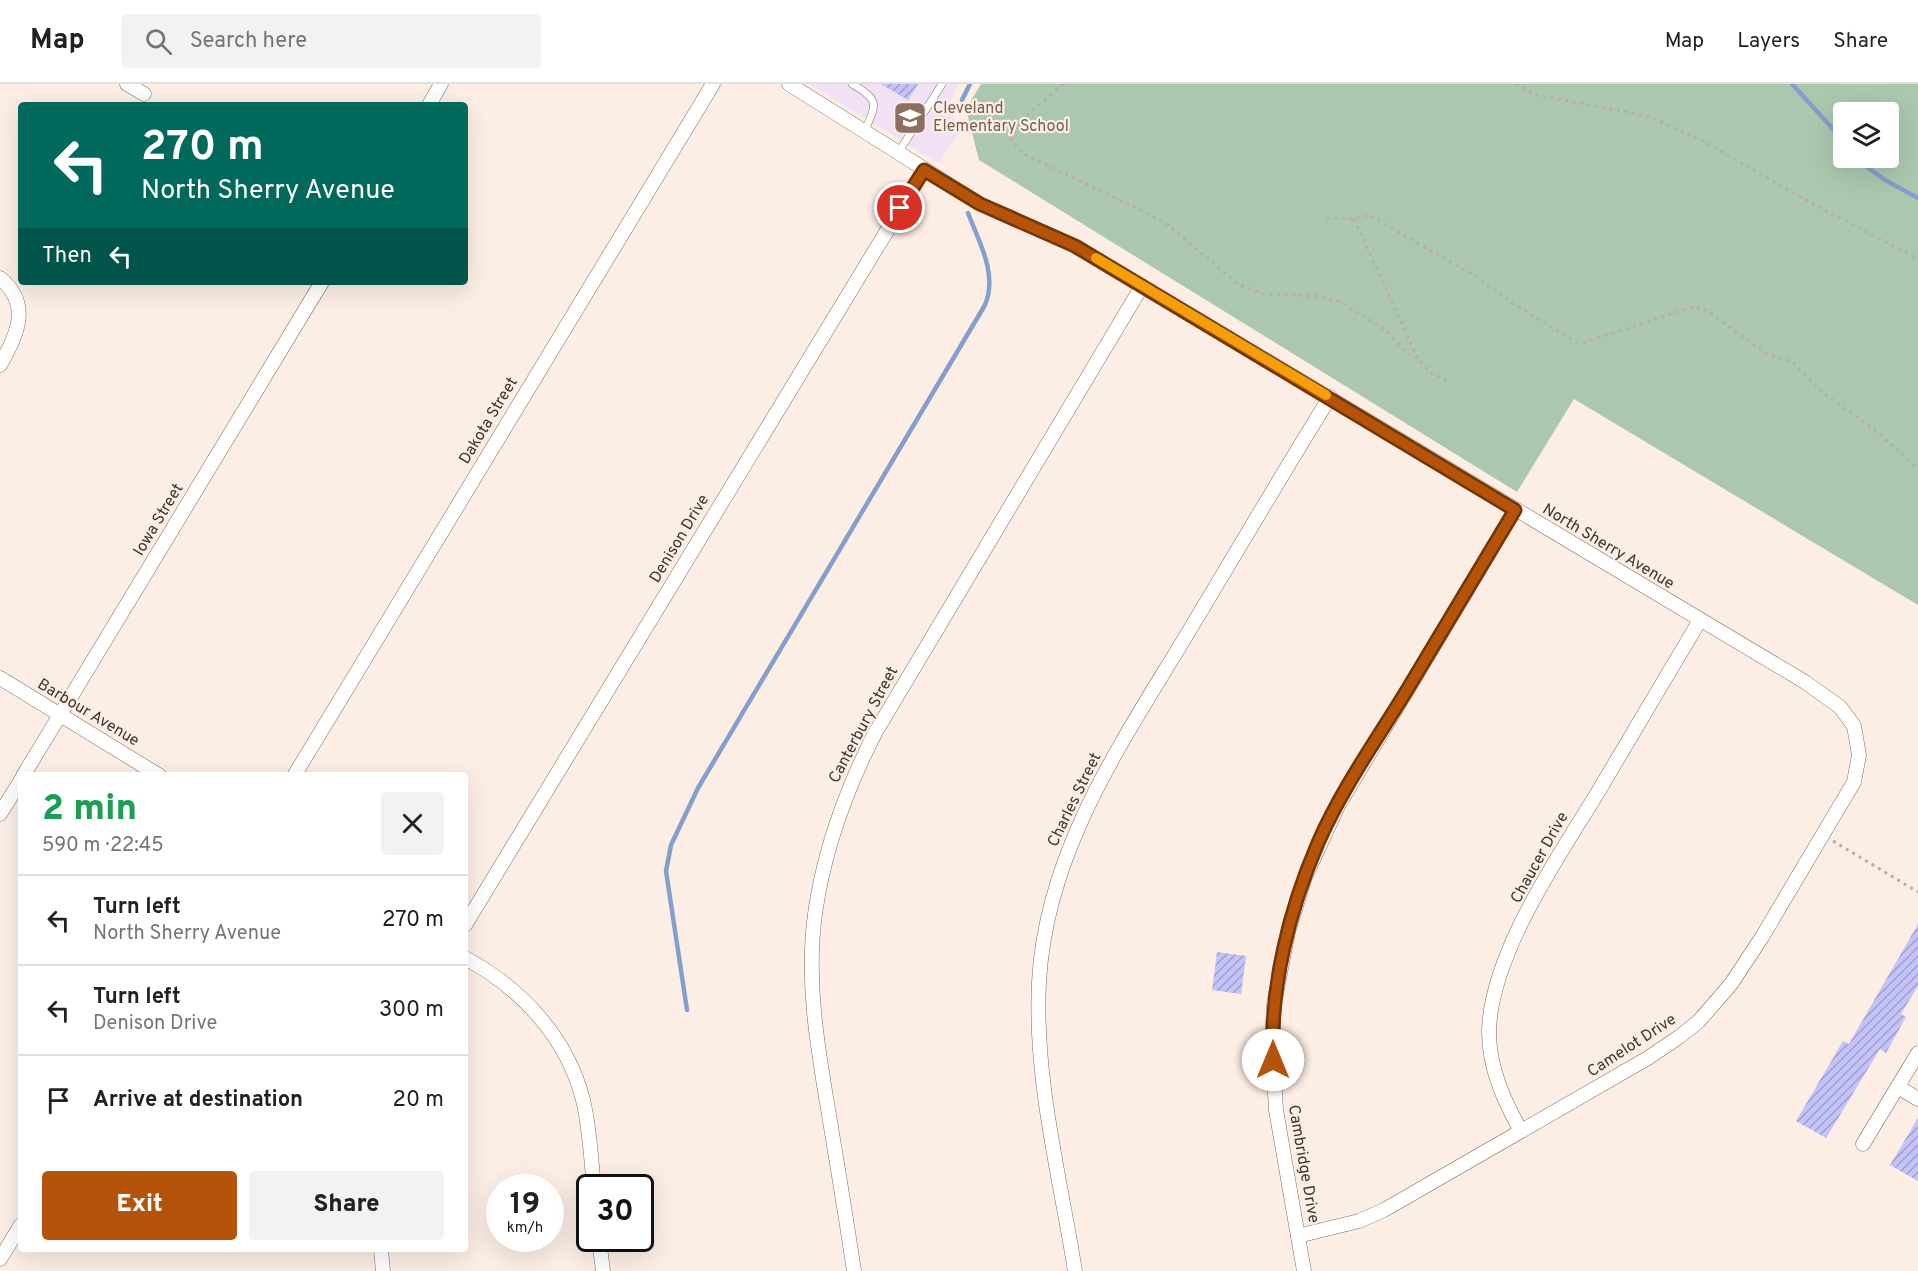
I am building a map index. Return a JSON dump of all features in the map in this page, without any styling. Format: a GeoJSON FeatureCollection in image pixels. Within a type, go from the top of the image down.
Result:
{"type":"FeatureCollection","features":[{"type":"Feature","properties":{"kind":"street"},"geometry":{"type":"LineString","coordinates":[[127,84],[144,94]]}},
{"type":"Feature","properties":{"kind":"street"},"geometry":{"type":"LineString","coordinates":[[431,102],[441,84]]}},
{"type":"Feature","properties":{"kind":"street","name":"Dakota Street"},"geometry":{"type":"LineString","coordinates":[[296,772],[713,84]]}},
{"type":"Feature","properties":{"kind":"street","name":"North Sherry Avenue"},"geometry":{"type":"LineString","coordinates":[[789,84],[980,204],[1075,246],[1330,397],[1805,682],[1848,716]]}},
{"type":"Feature","properties":{"kind":"street","name":"Denison Drive"},"geometry":{"type":"LineString","coordinates":[[468,921],[924,170]]}},
{"type":"Feature","properties":{"kind":"street"},"geometry":{"type":"LineString","coordinates":[[0,278],[18,301],[20,313],[16,336],[0,365]]}},
{"type":"Feature","properties":{"kind":"street","name":"Iowa Street"},"geometry":{"type":"LineString","coordinates":[[25,772],[320,285]]}},
{"type":"Feature","properties":{"kind":"street","name":"Canterbury Street"},"geometry":{"type":"LineString","coordinates":[[854,1271],[821,1068],[812,985],[815,914],[831,838],[844,799],[880,724],[1142,286]]}},
{"type":"Feature","properties":{"kind":"street","name":"Charles Street"},"geometry":{"type":"LineString","coordinates":[[1075,1271],[1042,1069],[1039,1023],[1043,940],[1060,871],[1088,804],[1121,744],[1330,397]]}},
{"type":"Feature","properties":{"kind":"street","name":"Cambridge Drive"},"geometry":{"type":"LineString","coordinates":[[1304,1271],[1276,1110],[1272,1043],[1274,1004],[1288,932],[1319,842],[1338,806],[1515,510]]}},
{"type":"Feature","properties":{"kind":"street","name":"Chaucer Drive"},"geometry":{"type":"LineString","coordinates":[[1521,1131],[1500,1088],[1491,1049],[1492,1008],[1504,968],[1522,926],[1555,863],[1700,620]]}},
{"type":"Feature","properties":{"kind":"street","name":"Barbour Avenue"},"geometry":{"type":"LineString","coordinates":[[0,678],[153,772]]}},
{"type":"Feature","properties":{"kind":"street","name":"Camelot Drive"},"geometry":{"type":"LineString","coordinates":[[1298,1236],[1359,1221],[1384,1210],[1648,1058],[1679,1038],[1699,1021],[1750,957],[1846,798],[1858,767],[1858,740],[1848,716]]}},
{"type":"Feature","properties":{"kind":"street"},"geometry":{"type":"LineString","coordinates":[[0,814],[18,785]]}},
{"type":"Feature","properties":{"kind":"street"},"geometry":{"type":"LineString","coordinates":[[468,960],[497,976],[534,1010],[567,1060],[582,1099],[592,1174]]}},
{"type":"Feature","properties":{"kind":"street"},"geometry":{"type":"LineString","coordinates":[[1863,1144],[1918,1053]]}},
{"type":"Feature","properties":{"kind":"street"},"geometry":{"type":"LineString","coordinates":[[1898,1087],[1918,1099]]}},
{"type":"Feature","properties":{"kind":"street"},"geometry":{"type":"LineString","coordinates":[[0,1259],[18,1230]]}},
{"type":"Feature","properties":{"kind":"street"},"geometry":{"type":"LineString","coordinates":[[381,1252],[383,1271]]}},
{"type":"Feature","properties":{"kind":"street"},"geometry":{"type":"LineString","coordinates":[[601,1252],[603,1271]]}},
{"type":"Feature","properties":{"kind":"lane"},"geometry":{"type":"LineString","coordinates":[[852,84],[871,95],[874,103],[874,112],[864,132]]}},
{"type":"Feature","properties":{"kind":"lane"},"geometry":{"type":"LineString","coordinates":[[898,153],[942,84]]}},
{"type":"Feature","properties":{"kind":"path"},"geometry":{"type":"LineString","coordinates":[[1063,84],[1018,124],[1011,138],[1022,153],[1165,222],[1236,283],[1263,294],[1315,296],[1338,301],[1385,329],[1407,353],[1418,359],[1432,374],[1451,383]]}},
{"type":"Feature","properties":{"kind":"path"},"geometry":{"type":"LineString","coordinates":[[1516,84],[1537,95],[1624,111],[1657,120],[1705,142],[1804,199],[1918,259]]}},
{"type":"Feature","properties":{"kind":"path"},"geometry":{"type":"LineString","coordinates":[[1327,218],[1354,219],[1369,215],[1420,243],[1576,342],[1586,342],[1695,306],[1706,310],[1765,352],[1793,362],[1824,394],[1871,427],[1918,468]]}},
{"type":"Feature","properties":{"kind":"path"},"geometry":{"type":"LineString","coordinates":[[1354,219],[1418,359]]}},
{"type":"Feature","properties":{"kind":"path"},"geometry":{"type":"LineString","coordinates":[[1823,836],[1918,892]]}},
{"type":"Feature","properties":{"kind":"shaded area","name":"Cleveland Elementary School"},"geometry":{"type":"Polygon","coordinates":[[[810,84],[958,84],[947,109],[963,127],[938,163],[810,84]]]}},
{"type":"Feature","properties":{"kind":"green space"},"geometry":{"type":"Polygon","coordinates":[[[981,84],[1918,84],[1918,605],[1574,399],[1517,492],[979,160],[966,109],[981,84]]]}},
{"type":"Feature","properties":{"kind":"building"},"geometry":{"type":"Polygon","coordinates":[[[881,84],[918,84],[908,100],[881,84]]]}},
{"type":"Feature","properties":{"kind":"building"},"geometry":{"type":"Polygon","coordinates":[[[1918,924],[1918,986],[1901,1014],[1906,1017],[1886,1053],[1880,1049],[1826,1138],[1796,1121],[1843,1041],[1849,1044],[1918,924]]]}},
{"type":"Feature","properties":{"kind":"building"},"geometry":{"type":"Polygon","coordinates":[[[1217,952],[1246,956],[1241,994],[1212,990],[1217,952]]]}},
{"type":"Feature","properties":{"kind":"building"},"geometry":{"type":"Polygon","coordinates":[[[1918,1118],[1918,1181],[1890,1165],[1918,1118]]]}},
{"type":"Feature","properties":{"kind":"waterway"},"geometry":{"type":"LineString","coordinates":[[962,100],[970,84]]}},
{"type":"Feature","properties":{"kind":"waterway"},"geometry":{"type":"LineString","coordinates":[[1792,84],[1833,129]]}},
{"type":"Feature","properties":{"kind":"waterway"},"geometry":{"type":"LineString","coordinates":[[1869,168],[1918,198]]}},
{"type":"Feature","properties":{"kind":"waterway"},"geometry":{"type":"LineString","coordinates":[[687,1010],[666,871],[671,845],[698,788],[985,305],[989,282],[988,270],[982,247],[968,213]]}},
{"type":"Feature","properties":{"kind":"slow traffic"},"geometry":{"type":"LineString","coordinates":[[1096,258],[1326,395]]}},
{"type":"Feature","properties":{"kind":"place","name":"Cleveland Elementary School"},"geometry":{"type":"Point","coordinates":[910,118]}},
{"type":"Feature","properties":{"kind":"route"},"geometry":{"type":"LineString","coordinates":[[900,208],[924,170],[980,204],[1057,236],[1075,246],[1515,510],[1377,739],[1319,842],[1305,877],[1288,932],[1280,969],[1274,1004],[1273,1060]]}}]}
